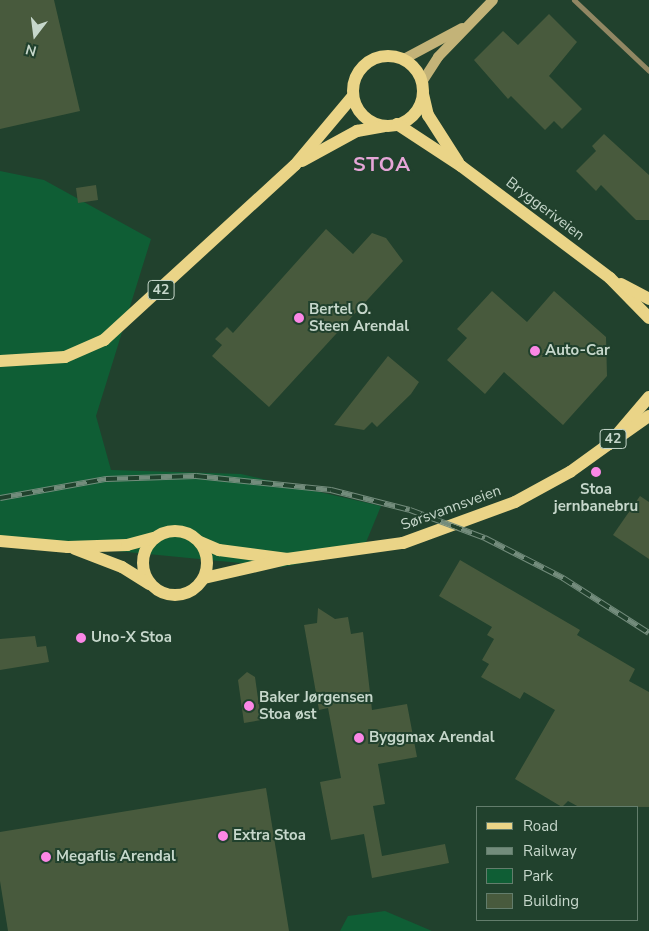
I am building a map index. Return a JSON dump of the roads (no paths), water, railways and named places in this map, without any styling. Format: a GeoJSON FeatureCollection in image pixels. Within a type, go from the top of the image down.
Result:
{"type":"FeatureCollection","features":[{"type":"Feature","properties":{"kind":"main road","name":"42"},"geometry":{"type":"LineString","coordinates":[[0,361],[65,357],[104,340],[296,165],[353,96],[354,81],[367,63],[389,56],[404,59]]}},
{"type":"Feature","properties":{"kind":"main road"},"geometry":{"type":"LineString","coordinates":[[404,59],[422,88]]}},
{"type":"Feature","properties":{"kind":"main road","name":"42"},"geometry":{"type":"LineString","coordinates":[[296,165],[356,131],[391,125],[414,114],[422,88]]}},
{"type":"Feature","properties":{"kind":"main road","name":"Bryggeriveien"},"geometry":{"type":"LineString","coordinates":[[422,88],[428,114],[461,166]]}},
{"type":"Feature","properties":{"kind":"main road"},"geometry":{"type":"LineString","coordinates":[[353,96],[364,116],[391,125]]}},
{"type":"Feature","properties":{"kind":"main road","name":"Bryggeriveien"},"geometry":{"type":"LineString","coordinates":[[391,125],[461,166],[610,278],[649,318]]}},
{"type":"Feature","properties":{"kind":"main road","name":"Bryggeriveien"},"geometry":{"type":"LineString","coordinates":[[610,278],[649,298]]}},
{"type":"Feature","properties":{"kind":"main road","name":"Sørsvannsveien"},"geometry":{"type":"LineString","coordinates":[[609,444],[649,397]]}},
{"type":"Feature","properties":{"kind":"main road","name":"Sørsvannsveien"},"geometry":{"type":"LineString","coordinates":[[204,578],[287,559],[403,543],[515,502],[570,472],[649,416]]}},
{"type":"Feature","properties":{"kind":"main road","name":"42"},"geometry":{"type":"LineString","coordinates":[[0,541],[68,547],[127,546],[173,531],[200,542]]}},
{"type":"Feature","properties":{"kind":"main road"},"geometry":{"type":"LineString","coordinates":[[150,584],[143,555],[154,538]]}},
{"type":"Feature","properties":{"kind":"main road"},"geometry":{"type":"LineString","coordinates":[[200,542],[207,559],[204,578]]}},
{"type":"Feature","properties":{"kind":"main road","name":"Sørsvannsveien"},"geometry":{"type":"LineString","coordinates":[[200,542],[219,550],[287,559]]}},
{"type":"Feature","properties":{"kind":"main road","name":"42"},"geometry":{"type":"LineString","coordinates":[[68,547],[122,567],[161,592],[179,595],[196,588],[204,578]]}},
{"type":"Feature","properties":{"kind":"street"},"geometry":{"type":"LineString","coordinates":[[422,88],[468,25],[493,0]]}},
{"type":"Feature","properties":{"kind":"street"},"geometry":{"type":"LineString","coordinates":[[574,0],[649,71]]}},
{"type":"Feature","properties":{"kind":"street"},"geometry":{"type":"LineString","coordinates":[[404,59],[468,25]]}},
{"type":"Feature","properties":{"kind":"railway"},"geometry":{"type":"LineString","coordinates":[[0,498],[106,479],[196,476],[331,490],[410,510],[485,538],[563,578],[649,633]]}},
{"type":"Feature","properties":{"kind":"place","name":"Bertel O. Steen Arendal"},"geometry":{"type":"Point","coordinates":[299,318]}},
{"type":"Feature","properties":{"kind":"place","name":"Auto-Car"},"geometry":{"type":"Point","coordinates":[535,351]}},
{"type":"Feature","properties":{"kind":"place","name":"Stoa jernbanebru"},"geometry":{"type":"Point","coordinates":[596,472]}},
{"type":"Feature","properties":{"kind":"place","name":"Uno-X Stoa"},"geometry":{"type":"Point","coordinates":[81,638]}},
{"type":"Feature","properties":{"kind":"place","name":"Baker Jørgensen Stoa øst"},"geometry":{"type":"Point","coordinates":[249,706]}},
{"type":"Feature","properties":{"kind":"place","name":"Byggmax Arendal"},"geometry":{"type":"Point","coordinates":[359,738]}},
{"type":"Feature","properties":{"kind":"place","name":"Extra Stoa"},"geometry":{"type":"Point","coordinates":[223,836]}},
{"type":"Feature","properties":{"kind":"place","name":"Megaflis Arendal"},"geometry":{"type":"Point","coordinates":[46,857]}},
{"type":"Feature","properties":{"kind":"district","name":"STOA"},"geometry":{"type":"Point","coordinates":[382,164]}}]}
